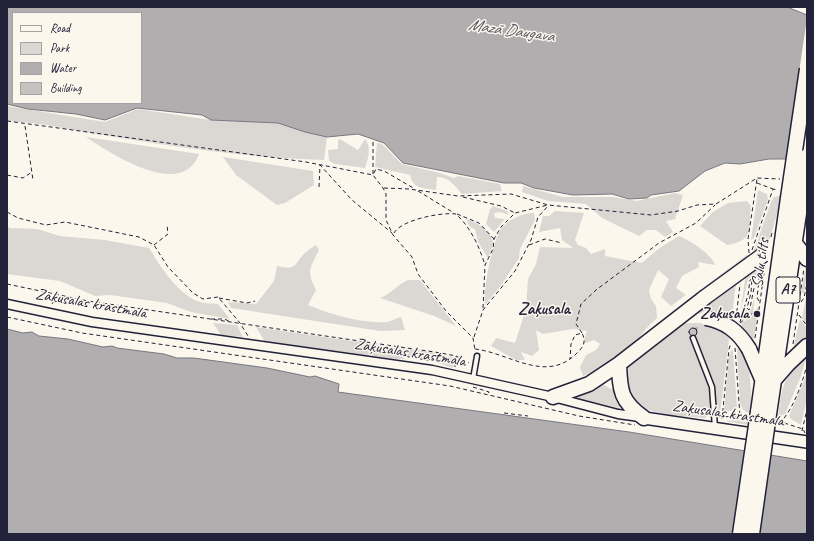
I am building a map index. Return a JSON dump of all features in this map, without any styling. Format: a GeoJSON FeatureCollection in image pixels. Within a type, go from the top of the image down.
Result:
{"type":"FeatureCollection","features":[{"type":"Feature","properties":{"kind":"highway","name":"Salu tilts"},"geometry":{"type":"LineString","coordinates":[[752,534],[767,417],[768,380],[788,241],[790,196],[807,69]]}},
{"type":"Feature","properties":{"kind":"highway","name":"Salu tilts"},"geometry":{"type":"LineString","coordinates":[[790,196],[807,156]]}},
{"type":"Feature","properties":{"kind":"highway"},"geometry":{"type":"LineString","coordinates":[[553,397],[589,384],[619,364],[760,257],[788,241],[806,262]]}},
{"type":"Feature","properties":{"kind":"highway"},"geometry":{"type":"LineString","coordinates":[[676,321],[694,317],[706,318],[722,322],[732,328],[742,338],[752,344],[768,380],[799,348]]}},
{"type":"Feature","properties":{"kind":"highway"},"geometry":{"type":"LineString","coordinates":[[619,364],[622,393],[634,411],[644,418]]}},
{"type":"Feature","properties":{"kind":"highway","name":"Salu tilts"},"geometry":{"type":"LineString","coordinates":[[740,534],[767,417]]}},
{"type":"Feature","properties":{"kind":"street","name":"Zaķusalas krastmala"},"geometry":{"type":"LineString","coordinates":[[7,304],[92,322],[453,374],[473,380],[553,397],[618,414],[803,438]]}},
{"type":"Feature","properties":{"kind":"lane"},"geometry":{"type":"LineString","coordinates":[[693,338],[712,387],[719,426]]}},
{"type":"Feature","properties":{"kind":"lane"},"geometry":{"type":"LineString","coordinates":[[473,380],[477,356]]}},
{"type":"Feature","properties":{"kind":"path"},"geometry":{"type":"LineString","coordinates":[[7,121],[25,125],[320,165],[373,175]]}},
{"type":"Feature","properties":{"kind":"path"},"geometry":{"type":"LineString","coordinates":[[25,125],[33,180]]}},
{"type":"Feature","properties":{"kind":"path"},"geometry":{"type":"LineString","coordinates":[[373,142],[373,175],[386,194],[386,220],[393,235]]}},
{"type":"Feature","properties":{"kind":"path"},"geometry":{"type":"LineString","coordinates":[[319,188],[320,165]]}},
{"type":"Feature","properties":{"kind":"path"},"geometry":{"type":"LineString","coordinates":[[320,165],[352,200],[393,235],[412,257],[418,274],[446,311],[473,338]]}},
{"type":"Feature","properties":{"kind":"path"},"geometry":{"type":"LineString","coordinates":[[373,175],[376,169],[384,171],[456,214],[479,224],[494,239]]}},
{"type":"Feature","properties":{"kind":"path"},"geometry":{"type":"LineString","coordinates":[[7,175],[23,178],[33,172]]}},
{"type":"Feature","properties":{"kind":"path"},"geometry":{"type":"LineString","coordinates":[[757,178],[748,239],[760,257]]}},
{"type":"Feature","properties":{"kind":"path"},"geometry":{"type":"LineString","coordinates":[[475,349],[523,364],[544,367],[570,359],[582,348],[584,342],[582,333],[576,324],[581,304],[596,290],[659,243],[696,223],[716,204],[757,178],[780,179]]}},
{"type":"Feature","properties":{"kind":"path"},"geometry":{"type":"LineString","coordinates":[[756,183],[790,196]]}},
{"type":"Feature","properties":{"kind":"path"},"geometry":{"type":"LineString","coordinates":[[383,188],[416,190],[461,196],[501,206],[515,213]]}},
{"type":"Feature","properties":{"kind":"path"},"geometry":{"type":"LineString","coordinates":[[752,344],[759,301],[760,257],[773,189]]}},
{"type":"Feature","properties":{"kind":"path"},"geometry":{"type":"LineString","coordinates":[[461,196],[511,194],[548,205],[651,215],[678,211],[697,205],[716,204]]}},
{"type":"Feature","properties":{"kind":"path"},"geometry":{"type":"LineString","coordinates":[[477,356],[473,338],[483,310],[485,265],[493,249],[494,239],[501,227],[515,213],[548,205]]}},
{"type":"Feature","properties":{"kind":"path"},"geometry":{"type":"LineString","coordinates":[[483,310],[515,271],[528,245],[538,217],[548,205]]}},
{"type":"Feature","properties":{"kind":"path"},"geometry":{"type":"LineString","coordinates":[[7,212],[18,218],[46,224],[65,222],[140,237],[154,245],[168,267],[193,293],[203,299],[218,298],[247,303],[255,301]]}},
{"type":"Feature","properties":{"kind":"path"},"geometry":{"type":"LineString","coordinates":[[393,235],[396,229],[406,223],[442,214],[456,214],[472,233],[485,265]]}},
{"type":"Feature","properties":{"kind":"path"},"geometry":{"type":"LineString","coordinates":[[154,245],[168,234],[168,225]]}},
{"type":"Feature","properties":{"kind":"path"},"geometry":{"type":"LineString","coordinates":[[528,245],[545,239],[562,243]]}},
{"type":"Feature","properties":{"kind":"path"},"geometry":{"type":"LineString","coordinates":[[799,348],[798,315],[806,262]]}},
{"type":"Feature","properties":{"kind":"path"},"geometry":{"type":"LineString","coordinates":[[758,309],[740,323],[748,295],[750,280],[753,279],[747,308],[749,310],[757,270],[760,270],[757,298],[759,301]]}},
{"type":"Feature","properties":{"kind":"path"},"geometry":{"type":"LineString","coordinates":[[736,319],[740,281]]}},
{"type":"Feature","properties":{"kind":"path"},"geometry":{"type":"LineString","coordinates":[[800,303],[804,298],[807,283]]}},
{"type":"Feature","properties":{"kind":"path"},"geometry":{"type":"LineString","coordinates":[[7,284],[88,301],[397,345],[456,356],[476,366]]}},
{"type":"Feature","properties":{"kind":"path"},"geometry":{"type":"LineString","coordinates":[[218,298],[240,323],[253,346]]}},
{"type":"Feature","properties":{"kind":"path"},"geometry":{"type":"LineString","coordinates":[[798,315],[807,326]]}},
{"type":"Feature","properties":{"kind":"path"},"geometry":{"type":"LineString","coordinates":[[7,317],[82,333],[450,386],[488,395]]}},
{"type":"Feature","properties":{"kind":"path"},"geometry":{"type":"LineString","coordinates":[[570,359],[571,344],[575,335],[582,333]]}},
{"type":"Feature","properties":{"kind":"path"},"geometry":{"type":"LineString","coordinates":[[719,426],[729,349],[733,339],[740,416]]}},
{"type":"Feature","properties":{"kind":"path"},"geometry":{"type":"LineString","coordinates":[[397,345],[404,356],[432,361],[441,353]]}},
{"type":"Feature","properties":{"kind":"path"},"geometry":{"type":"LineString","coordinates":[[453,374],[456,356]]}},
{"type":"Feature","properties":{"kind":"path"},"geometry":{"type":"LineString","coordinates":[[767,417],[791,406],[807,364]]}},
{"type":"Feature","properties":{"kind":"path"},"geometry":{"type":"LineString","coordinates":[[803,438],[803,429],[807,409]]}},
{"type":"Feature","properties":{"kind":"path"},"geometry":{"type":"LineString","coordinates":[[504,413],[528,416]]}},
{"type":"Feature","properties":{"kind":"path"},"geometry":{"type":"LineString","coordinates":[[725,416],[767,417],[803,429],[804,433],[807,433]]}},
{"type":"Feature","properties":{"kind":"green space"},"geometry":{"type":"Polygon","coordinates":[[[7,106],[105,122],[138,109],[211,120],[278,123],[305,132],[327,137],[324,160],[269,157],[185,148],[43,125],[7,121],[7,106]]]}},
{"type":"Feature","properties":{"kind":"green space"},"geometry":{"type":"Polygon","coordinates":[[[86,137],[199,154],[190,167],[178,173],[162,173],[145,169],[128,162],[86,137]]]}},
{"type":"Feature","properties":{"kind":"green space"},"geometry":{"type":"Polygon","coordinates":[[[340,139],[358,150],[365,139],[369,149],[365,168],[335,164],[329,161],[328,150],[338,149],[338,140],[340,139]]]}},
{"type":"Feature","properties":{"kind":"green space"},"geometry":{"type":"Polygon","coordinates":[[[377,143],[382,144],[402,164],[454,178],[458,176],[500,184],[502,191],[462,194],[448,180],[441,177],[437,177],[436,190],[419,187],[411,180],[410,175],[375,167],[377,143]]]}},
{"type":"Feature","properties":{"kind":"green space"},"geometry":{"type":"Polygon","coordinates":[[[223,157],[313,171],[314,185],[285,203],[277,205],[236,175],[223,157]]]}},
{"type":"Feature","properties":{"kind":"green space"},"geometry":{"type":"Polygon","coordinates":[[[523,186],[563,197],[613,197],[637,201],[675,193],[683,195],[675,219],[666,221],[673,232],[665,237],[656,230],[647,230],[639,236],[602,218],[586,204],[548,201],[522,192],[523,186]]]}},
{"type":"Feature","properties":{"kind":"green space"},"geometry":{"type":"Polygon","coordinates":[[[758,190],[767,194],[768,199],[754,238],[751,240],[758,190]]]}},
{"type":"Feature","properties":{"kind":"green space"},"geometry":{"type":"Polygon","coordinates":[[[780,196],[780,204],[768,245],[752,256],[771,202],[774,197],[780,196]]]}},
{"type":"Feature","properties":{"kind":"green space"},"geometry":{"type":"Polygon","coordinates":[[[747,201],[751,206],[750,227],[747,237],[743,240],[727,245],[700,226],[713,212],[728,203],[747,201]]]}},
{"type":"Feature","properties":{"kind":"green space"},"geometry":{"type":"Polygon","coordinates":[[[493,206],[507,211],[509,215],[500,212],[494,213],[495,218],[505,219],[494,232],[486,224],[490,209],[493,206]]]}},
{"type":"Feature","properties":{"kind":"green space"},"geometry":{"type":"Polygon","coordinates":[[[555,211],[584,213],[575,240],[578,245],[586,248],[591,254],[605,249],[605,256],[642,263],[658,249],[679,236],[694,244],[710,256],[715,265],[698,262],[699,267],[682,276],[676,288],[686,295],[671,306],[661,297],[669,279],[658,270],[649,290],[651,299],[656,306],[657,318],[632,347],[609,363],[588,374],[583,376],[580,367],[586,355],[596,350],[600,344],[594,340],[583,344],[587,331],[573,329],[543,334],[536,330],[539,350],[532,356],[521,352],[525,360],[516,360],[491,346],[496,338],[515,343],[526,309],[528,279],[536,264],[540,247],[573,248],[562,240],[560,228],[539,232],[543,216],[549,216],[555,211]]]}},
{"type":"Feature","properties":{"kind":"green space"},"geometry":{"type":"Polygon","coordinates":[[[530,213],[534,213],[535,220],[520,249],[519,258],[502,284],[485,305],[485,288],[489,266],[494,244],[498,235],[501,229],[510,221],[530,213]]]}},
{"type":"Feature","properties":{"kind":"green space"},"geometry":{"type":"Polygon","coordinates":[[[466,219],[482,227],[490,234],[493,242],[488,258],[478,242],[475,229],[470,227],[466,219]]]}},
{"type":"Feature","properties":{"kind":"green space"},"geometry":{"type":"Polygon","coordinates":[[[7,226],[10,228],[37,229],[60,236],[105,240],[149,248],[171,280],[185,294],[202,303],[218,304],[230,319],[191,312],[167,303],[110,295],[95,296],[60,281],[7,274],[7,226]]]}},
{"type":"Feature","properties":{"kind":"green space"},"geometry":{"type":"Polygon","coordinates":[[[316,245],[319,250],[311,266],[310,274],[316,290],[308,305],[326,312],[357,320],[387,322],[401,317],[405,330],[380,331],[231,308],[228,302],[256,304],[274,281],[277,266],[289,268],[295,266],[305,253],[316,245]]]}},
{"type":"Feature","properties":{"kind":"green space"},"geometry":{"type":"Polygon","coordinates":[[[748,254],[736,283],[720,414],[717,415],[716,412],[714,388],[710,387],[712,412],[705,418],[661,413],[644,408],[636,403],[631,398],[623,383],[627,366],[679,325],[687,323],[705,323],[702,314],[697,312],[702,295],[699,291],[748,254]]]}},
{"type":"Feature","properties":{"kind":"green space"},"geometry":{"type":"Polygon","coordinates":[[[752,257],[766,259],[764,271],[758,268],[755,280],[752,277],[748,279],[740,315],[746,273],[752,257]]]}},
{"type":"Feature","properties":{"kind":"green space"},"geometry":{"type":"Polygon","coordinates":[[[806,265],[807,275],[804,293],[801,292],[806,265]]]}},
{"type":"Feature","properties":{"kind":"green space"},"geometry":{"type":"Polygon","coordinates":[[[408,280],[420,280],[456,326],[434,316],[380,298],[408,280]]]}},
{"type":"Feature","properties":{"kind":"green space"},"geometry":{"type":"Polygon","coordinates":[[[755,295],[753,312],[742,321],[746,308],[748,311],[751,310],[755,295]]]}},
{"type":"Feature","properties":{"kind":"green space"},"geometry":{"type":"Polygon","coordinates":[[[806,298],[807,325],[802,318],[806,298]]]}},
{"type":"Feature","properties":{"kind":"green space"},"geometry":{"type":"Polygon","coordinates":[[[755,313],[757,320],[749,365],[751,406],[748,413],[743,410],[740,403],[737,351],[742,323],[755,313]]]}},
{"type":"Feature","properties":{"kind":"green space"},"geometry":{"type":"Polygon","coordinates":[[[800,319],[807,328],[807,341],[792,353],[800,319]]]}},
{"type":"Feature","properties":{"kind":"green space"},"geometry":{"type":"Polygon","coordinates":[[[213,323],[237,325],[243,337],[221,335],[213,323]]]}},
{"type":"Feature","properties":{"kind":"green space"},"geometry":{"type":"Polygon","coordinates":[[[256,327],[394,347],[405,359],[385,359],[265,342],[256,327]]]}},
{"type":"Feature","properties":{"kind":"green space"},"geometry":{"type":"Polygon","coordinates":[[[402,348],[437,354],[430,360],[405,355],[402,348]]]}},
{"type":"Feature","properties":{"kind":"green space"},"geometry":{"type":"Polygon","coordinates":[[[732,349],[737,407],[735,410],[724,412],[729,355],[732,349]]]}},
{"type":"Feature","properties":{"kind":"green space"},"geometry":{"type":"Polygon","coordinates":[[[442,355],[455,358],[453,368],[435,362],[442,355]]]}},
{"type":"Feature","properties":{"kind":"green space"},"geometry":{"type":"Polygon","coordinates":[[[807,355],[801,376],[785,414],[778,417],[782,390],[785,383],[792,370],[807,355]]]}},
{"type":"Feature","properties":{"kind":"green space"},"geometry":{"type":"Polygon","coordinates":[[[807,373],[807,398],[801,425],[789,416],[807,373]]]}},
{"type":"Feature","properties":{"kind":"green space"},"geometry":{"type":"Polygon","coordinates":[[[599,382],[611,389],[616,389],[622,406],[618,408],[578,398],[577,395],[599,382]]]}},
{"type":"Feature","properties":{"kind":"green space"},"geometry":{"type":"Polygon","coordinates":[[[736,420],[748,422],[748,425],[724,421],[736,420]]]}},
{"type":"Feature","properties":{"kind":"water","name":"Mazā Daugava"},"geometry":{"type":"Polygon","coordinates":[[[7,7],[787,7],[807,15],[807,163],[787,159],[769,159],[740,164],[725,163],[705,171],[679,191],[651,195],[647,198],[629,199],[612,194],[573,195],[534,188],[521,183],[504,183],[403,163],[384,143],[358,134],[327,137],[305,132],[278,123],[211,120],[202,115],[137,108],[105,120],[76,114],[28,109],[7,104],[7,7]]]}},
{"type":"Feature","properties":{"kind":"water"},"geometry":{"type":"Polygon","coordinates":[[[7,329],[23,333],[32,332],[39,336],[68,339],[103,347],[112,346],[117,348],[164,354],[177,358],[194,358],[267,368],[310,377],[315,376],[339,384],[338,392],[629,432],[807,461],[807,534],[7,534],[7,329]]]}},
{"type":"Feature","properties":{"kind":"pier"},"geometry":{"type":"Polygon","coordinates":[[[807,18],[807,165],[786,161],[807,18]]]}},
{"type":"Feature","properties":{"kind":"building"},"geometry":{"type":"Polygon","coordinates":[[[691,328],[695,328],[697,332],[695,336],[691,336],[689,334],[689,330],[691,328]]]}},
{"type":"Feature","properties":{"kind":"place","name":"Zaķusala"},"geometry":{"type":"Point","coordinates":[757,314]}},
{"type":"Feature","properties":{"kind":"district","name":"Zaķusala"},"geometry":{"type":"Point","coordinates":[544,310]}}]}
